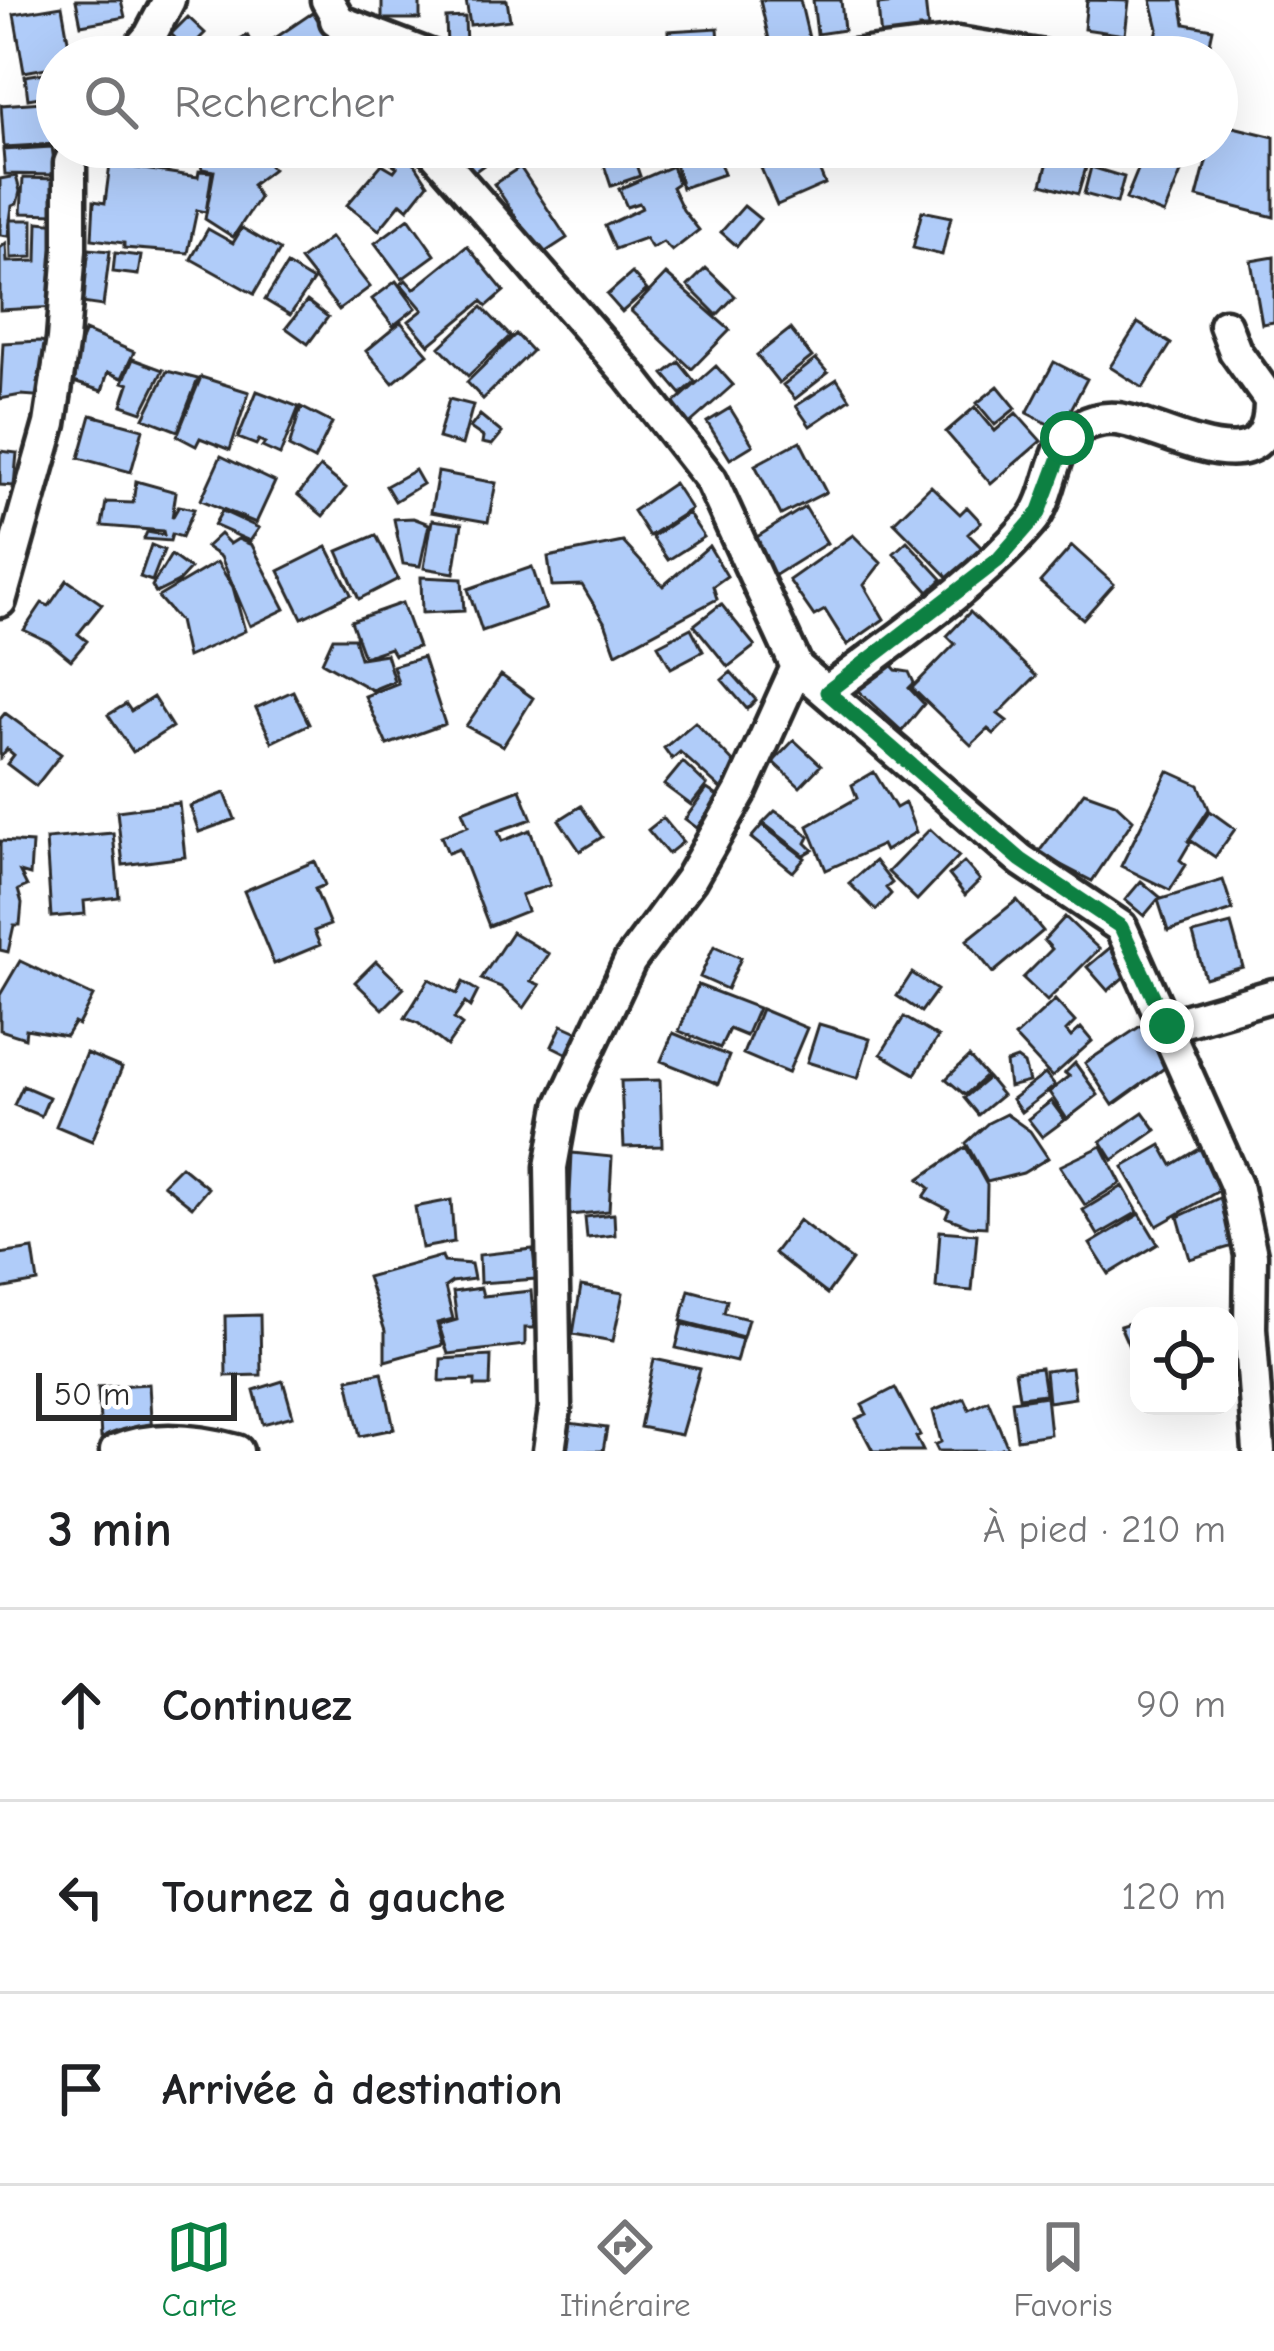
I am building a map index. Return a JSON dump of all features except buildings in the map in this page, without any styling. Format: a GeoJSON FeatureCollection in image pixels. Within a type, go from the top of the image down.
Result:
{"type":"FeatureCollection","features":[{"type":"Feature","properties":{"kind":"street"},"geometry":{"type":"LineString","coordinates":[[150,36],[170,0]]}},
{"type":"Feature","properties":{"kind":"street"},"geometry":{"type":"LineString","coordinates":[[332,10],[347,36]]}},
{"type":"Feature","properties":{"kind":"street"},"geometry":{"type":"LineString","coordinates":[[332,10],[387,36]]}},
{"type":"Feature","properties":{"kind":"street"},"geometry":{"type":"LineString","coordinates":[[0,602],[50,424],[63,339],[70,168]]}},
{"type":"Feature","properties":{"kind":"street"},"geometry":{"type":"LineString","coordinates":[[448,168],[628,375],[711,480],[797,667],[1021,860],[1121,927],[1236,1185],[1251,1256],[1250,1328],[1259,1451]]}},
{"type":"Feature","properties":{"kind":"street"},"geometry":{"type":"LineString","coordinates":[[827,692],[998,560],[1039,513],[1054,480],[1059,451],[1081,427],[1119,419],[1202,448],[1227,451],[1258,439],[1267,428],[1270,400],[1235,350],[1225,326]]}},
{"type":"Feature","properties":{"kind":"street"},"geometry":{"type":"LineString","coordinates":[[549,1451],[554,1408],[551,1167],[562,1106],[630,961],[690,880],[741,790],[797,667]]}},
{"type":"Feature","properties":{"kind":"street"},"geometry":{"type":"LineString","coordinates":[[1167,1026],[1274,995]]}},
{"type":"Feature","properties":{"kind":"street"},"geometry":{"type":"LineString","coordinates":[[116,1451],[166,1442],[206,1443],[237,1451]]}},
{"type":"Feature","properties":{"kind":"route"},"geometry":{"type":"LineString","coordinates":[[1067,438],[1039,513],[998,560],[827,692],[1021,860],[1121,927],[1167,1026]]}}]}
